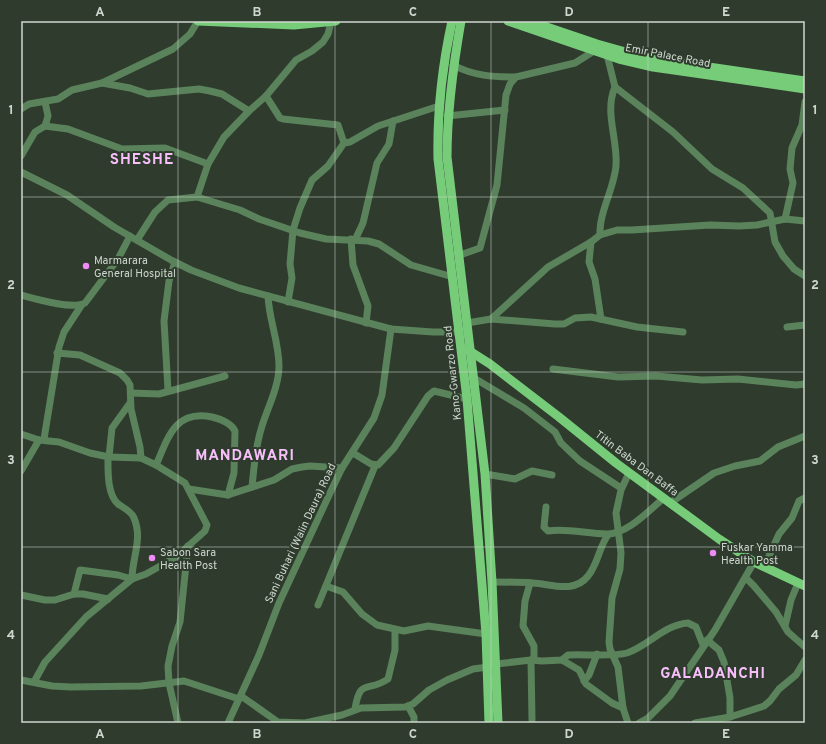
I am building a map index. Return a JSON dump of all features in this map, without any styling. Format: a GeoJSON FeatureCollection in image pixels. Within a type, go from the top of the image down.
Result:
{"type":"FeatureCollection","features":[{"type":"Feature","properties":{"kind":"main road"},"geometry":{"type":"LineString","coordinates":[[198,21],[276,23],[294,25],[334,21]]}},
{"type":"Feature","properties":{"kind":"main road","name":"Kano-Gwarzo Road"},"geometry":{"type":"LineString","coordinates":[[452,21],[439,106],[438,158],[443,209],[453,277],[465,329]]}},
{"type":"Feature","properties":{"kind":"main road","name":"Kano-Gwarzo Road"},"geometry":{"type":"LineString","coordinates":[[461,21],[453,66],[447,116],[447,158],[460,255],[465,329],[467,399],[477,525],[486,634],[492,665],[498,723]]}},
{"type":"Feature","properties":{"kind":"main road","name":"Emir Palace Road"},"geometry":{"type":"LineString","coordinates":[[508,21],[596,48],[647,58],[805,81]]}},
{"type":"Feature","properties":{"kind":"main road","name":"Emir Palace Road"},"geometry":{"type":"LineString","coordinates":[[529,21],[596,48],[607,54],[653,67],[805,89]]}},
{"type":"Feature","properties":{"kind":"main road","name":"Kano-Gwarzo Road"},"geometry":{"type":"LineString","coordinates":[[466,350],[474,378],[489,524],[492,582],[492,665],[489,723]]}},
{"type":"Feature","properties":{"kind":"main road","name":"Titin Baba Dan Baffa"},"geometry":{"type":"LineString","coordinates":[[466,350],[560,417],[628,473],[719,539],[754,562],[801,585]]}},
{"type":"Feature","properties":{"kind":"main road"},"geometry":{"type":"LineString","coordinates":[[477,525],[489,524]]}},
{"type":"Feature","properties":{"kind":"street"},"geometry":{"type":"LineString","coordinates":[[21,109],[29,104],[58,99],[72,90],[102,83],[173,50],[190,34],[198,21]]}},
{"type":"Feature","properties":{"kind":"street"},"geometry":{"type":"LineString","coordinates":[[197,197],[208,164],[224,137],[266,96],[296,60],[312,51],[323,42],[334,21]]}},
{"type":"Feature","properties":{"kind":"street"},"geometry":{"type":"LineString","coordinates":[[453,66],[466,72],[486,77],[516,77],[575,63],[596,48]]}},
{"type":"Feature","properties":{"kind":"street"},"geometry":{"type":"LineString","coordinates":[[600,235],[600,226],[614,184],[616,164],[610,106],[615,87],[607,54]]}},
{"type":"Feature","properties":{"kind":"street"},"geometry":{"type":"LineString","coordinates":[[460,255],[480,248],[497,185],[506,95],[510,84],[516,77]]}},
{"type":"Feature","properties":{"kind":"street"},"geometry":{"type":"LineString","coordinates":[[102,83],[130,88],[148,94],[199,89],[210,91],[222,94],[249,111]]}},
{"type":"Feature","properties":{"kind":"street"},"geometry":{"type":"LineString","coordinates":[[615,87],[673,132],[712,169],[743,188],[770,213],[775,242],[783,256],[794,269],[805,276]]}},
{"type":"Feature","properties":{"kind":"street"},"geometry":{"type":"LineString","coordinates":[[266,96],[280,118],[338,125],[344,143]]}},
{"type":"Feature","properties":{"kind":"street"},"geometry":{"type":"LineString","coordinates":[[45,102],[48,116],[45,126]]}},
{"type":"Feature","properties":{"kind":"street"},"geometry":{"type":"LineString","coordinates":[[785,219],[793,183],[790,169],[791,155],[794,143],[802,125],[805,102]]}},
{"type":"Feature","properties":{"kind":"street"},"geometry":{"type":"LineString","coordinates":[[288,302],[292,278],[290,264],[292,230],[312,180],[328,166],[344,143],[350,142],[378,126],[439,106]]}},
{"type":"Feature","properties":{"kind":"street"},"geometry":{"type":"LineString","coordinates":[[447,116],[505,110]]}},
{"type":"Feature","properties":{"kind":"street"},"geometry":{"type":"LineString","coordinates":[[366,322],[368,306],[353,265],[353,240],[363,223],[377,163],[389,144],[393,121]]}},
{"type":"Feature","properties":{"kind":"street"},"geometry":{"type":"LineString","coordinates":[[21,156],[35,132],[45,126],[68,128],[122,149],[165,148],[208,164]]}},
{"type":"Feature","properties":{"kind":"street"},"geometry":{"type":"LineString","coordinates":[[21,172],[67,195],[130,236],[175,262],[239,288],[391,329],[412,332],[465,329],[491,319],[548,267],[591,242],[600,235],[617,230],[710,225],[739,226],[785,219],[805,221]]}},
{"type":"Feature","properties":{"kind":"street"},"geometry":{"type":"LineString","coordinates":[[137,240],[155,212],[168,200],[197,197],[240,210],[259,219],[292,230],[326,238],[379,244],[411,265],[453,277]]}},
{"type":"Feature","properties":{"kind":"street"},"geometry":{"type":"LineString","coordinates":[[21,471],[42,439],[57,353],[64,332],[81,306],[85,303],[118,259],[130,236]]}},
{"type":"Feature","properties":{"kind":"street"},"geometry":{"type":"LineString","coordinates":[[591,242],[589,262],[595,279],[601,320]]}},
{"type":"Feature","properties":{"kind":"street"},"geometry":{"type":"LineString","coordinates":[[168,390],[164,321],[169,281],[175,262]]}},
{"type":"Feature","properties":{"kind":"street"},"geometry":{"type":"LineString","coordinates":[[21,295],[47,302],[81,306]]}},
{"type":"Feature","properties":{"kind":"street"},"geometry":{"type":"LineString","coordinates":[[252,486],[259,439],[274,391],[279,367],[274,328],[268,307],[268,296]]}},
{"type":"Feature","properties":{"kind":"street"},"geometry":{"type":"LineString","coordinates":[[491,319],[555,324],[583,317],[637,327],[684,332]]}},
{"type":"Feature","properties":{"kind":"street"},"geometry":{"type":"LineString","coordinates":[[787,327],[805,325]]}},
{"type":"Feature","properties":{"kind":"street","name":"Sani Buhari (Walin Daura) Road"},"geometry":{"type":"LineString","coordinates":[[228,723],[259,655],[279,603],[342,468],[374,418],[382,395],[391,329]]}},
{"type":"Feature","properties":{"kind":"street"},"geometry":{"type":"LineString","coordinates":[[57,353],[80,355],[123,375],[130,385],[130,403],[141,458]]}},
{"type":"Feature","properties":{"kind":"street"},"geometry":{"type":"LineString","coordinates":[[553,369],[618,377],[656,376],[702,380],[738,379],[804,385]]}},
{"type":"Feature","properties":{"kind":"street"},"geometry":{"type":"LineString","coordinates":[[131,393],[159,394],[168,390],[196,385],[225,376]]}},
{"type":"Feature","properties":{"kind":"street"},"geometry":{"type":"LineString","coordinates":[[474,378],[524,408],[555,432],[561,443],[580,460],[621,488]]}},
{"type":"Feature","properties":{"kind":"street"},"geometry":{"type":"LineString","coordinates":[[318,604],[375,466],[394,448],[428,396],[434,391],[467,399]]}},
{"type":"Feature","properties":{"kind":"street"},"geometry":{"type":"LineString","coordinates":[[130,403],[112,428],[108,478],[114,500],[131,513],[136,525],[138,544],[132,579]]}},
{"type":"Feature","properties":{"kind":"street"},"geometry":{"type":"LineString","coordinates":[[156,465],[174,427],[185,418],[202,414],[216,418],[232,425],[235,431],[234,473],[228,495]]}},
{"type":"Feature","properties":{"kind":"street"},"geometry":{"type":"LineString","coordinates":[[21,434],[59,442],[109,457],[141,458],[156,465],[185,483],[207,525],[205,531],[176,557],[146,574],[132,579],[86,618],[45,662],[34,682]]}},
{"type":"Feature","properties":{"kind":"street"},"geometry":{"type":"LineString","coordinates":[[546,507],[544,527],[548,531],[562,529],[608,534],[629,526],[667,500],[714,473],[735,466],[760,461],[778,447],[805,436]]}},
{"type":"Feature","properties":{"kind":"street"},"geometry":{"type":"LineString","coordinates":[[353,453],[375,466]]}},
{"type":"Feature","properties":{"kind":"street"},"geometry":{"type":"LineString","coordinates":[[189,489],[228,495],[277,478],[292,469],[302,467],[342,468]]}},
{"type":"Feature","properties":{"kind":"street"},"geometry":{"type":"LineString","coordinates":[[485,474],[515,479],[532,471],[552,475]]}},
{"type":"Feature","properties":{"kind":"street"},"geometry":{"type":"LineString","coordinates":[[628,473],[621,488],[616,513],[621,552],[620,568],[611,607],[609,642],[612,654],[618,667],[623,708],[628,723]]}},
{"type":"Feature","properties":{"kind":"street"},"geometry":{"type":"LineString","coordinates":[[764,567],[778,534],[792,518],[799,501],[805,498]]}},
{"type":"Feature","properties":{"kind":"street"},"geometry":{"type":"LineString","coordinates":[[492,582],[530,583],[568,587],[584,580],[594,567],[608,534]]}},
{"type":"Feature","properties":{"kind":"street"},"geometry":{"type":"LineString","coordinates":[[178,723],[168,683],[168,666],[172,646],[180,622],[188,546]]}},
{"type":"Feature","properties":{"kind":"street"},"geometry":{"type":"LineString","coordinates":[[639,723],[648,718],[670,696],[746,578],[754,562]]}},
{"type":"Feature","properties":{"kind":"street"},"geometry":{"type":"LineString","coordinates":[[74,594],[80,570],[118,575],[132,579]]}},
{"type":"Feature","properties":{"kind":"street"},"geometry":{"type":"LineString","coordinates":[[746,578],[754,586],[788,632],[805,647]]}},
{"type":"Feature","properties":{"kind":"street"},"geometry":{"type":"LineString","coordinates":[[530,583],[525,601],[523,628],[534,646],[532,720]]}},
{"type":"Feature","properties":{"kind":"street"},"geometry":{"type":"LineString","coordinates":[[785,626],[791,600],[801,585]]}},
{"type":"Feature","properties":{"kind":"street"},"geometry":{"type":"LineString","coordinates":[[326,586],[343,592],[362,614],[376,625],[404,631],[428,626],[486,634]]}},
{"type":"Feature","properties":{"kind":"street"},"geometry":{"type":"LineString","coordinates":[[21,595],[45,600],[55,600],[74,594],[83,594],[108,599]]}},
{"type":"Feature","properties":{"kind":"street"},"geometry":{"type":"LineString","coordinates":[[21,680],[71,686],[141,686],[184,681],[240,698],[278,722],[305,723],[342,715],[355,709],[408,706],[413,704],[429,690],[447,680],[473,669],[533,660],[562,660],[568,655],[628,652],[670,627],[688,623],[696,627],[705,643],[719,650],[724,662],[730,698],[730,717]]}},
{"type":"Feature","properties":{"kind":"street"},"geometry":{"type":"LineString","coordinates":[[355,709],[359,692],[365,687],[383,683],[388,679],[395,650],[395,630]]}},
{"type":"Feature","properties":{"kind":"street"},"geometry":{"type":"LineString","coordinates":[[584,681],[590,675],[597,654]]}},
{"type":"Feature","properties":{"kind":"street"},"geometry":{"type":"LineString","coordinates":[[562,660],[564,663],[579,670],[584,681],[605,698],[623,708]]}},
{"type":"Feature","properties":{"kind":"street"},"geometry":{"type":"LineString","coordinates":[[695,723],[708,722],[730,717],[767,704],[779,689],[796,675],[804,665]]}},
{"type":"Feature","properties":{"kind":"street"},"geometry":{"type":"LineString","coordinates":[[408,706],[414,717],[414,723]]}},
{"type":"Feature","properties":{"kind":"place","name":"Marmarara General Hospital"},"geometry":{"type":"Point","coordinates":[86,266]}},
{"type":"Feature","properties":{"kind":"place","name":"Fuskar Yamma Health Post"},"geometry":{"type":"Point","coordinates":[713,553]}},
{"type":"Feature","properties":{"kind":"place","name":"Sabon Sara Health Post"},"geometry":{"type":"Point","coordinates":[152,558]}},
{"type":"Feature","properties":{"kind":"district","name":"SHESHE"},"geometry":{"type":"Point","coordinates":[142,159]}},
{"type":"Feature","properties":{"kind":"district","name":"MANDAWARI"},"geometry":{"type":"Point","coordinates":[245,455]}},
{"type":"Feature","properties":{"kind":"district","name":"GALADANCHI"},"geometry":{"type":"Point","coordinates":[713,673]}}]}
